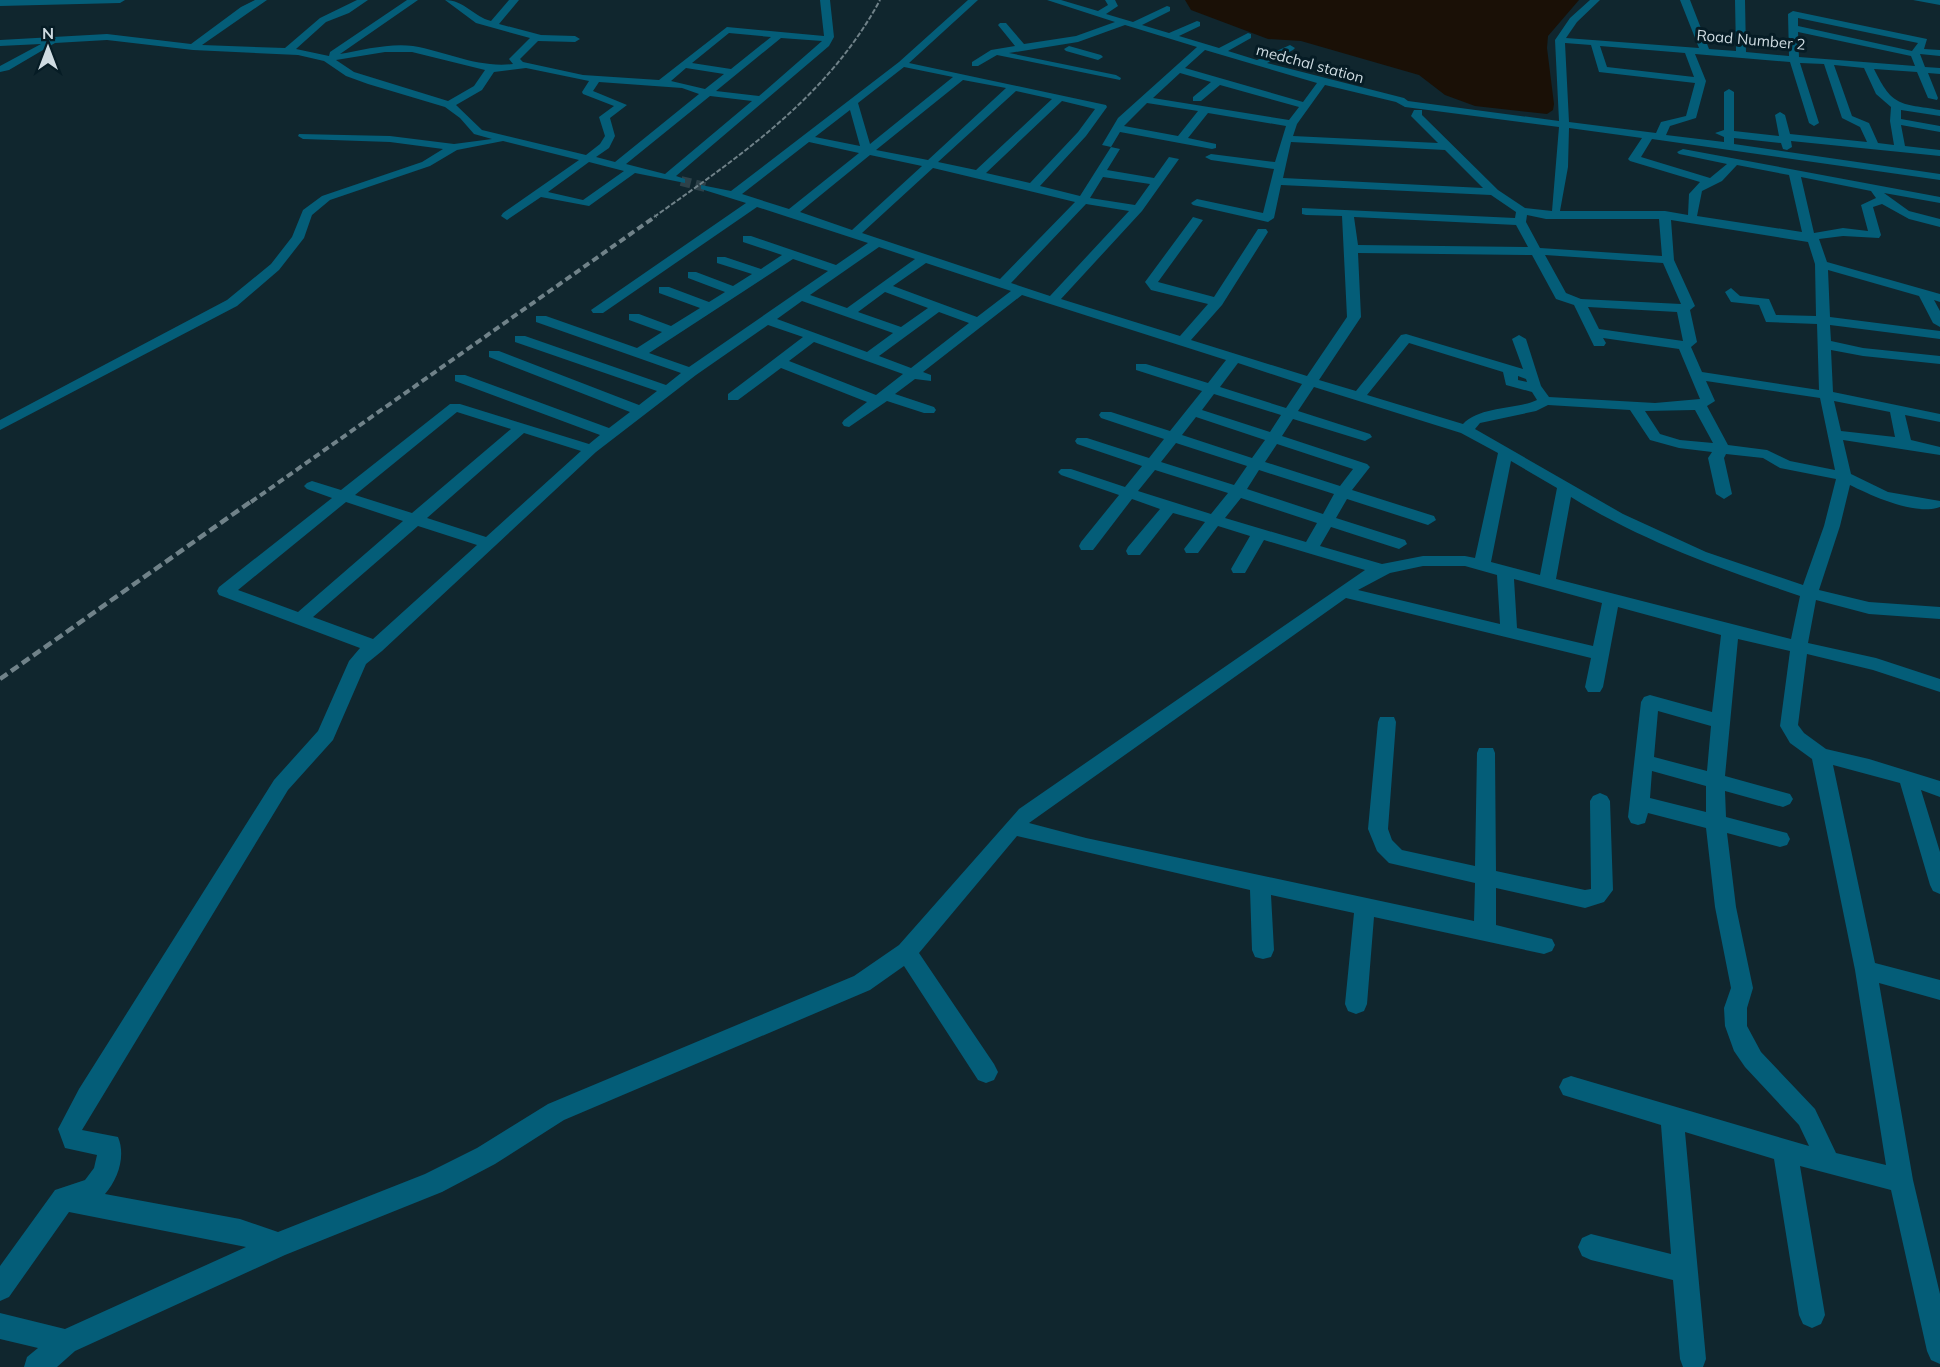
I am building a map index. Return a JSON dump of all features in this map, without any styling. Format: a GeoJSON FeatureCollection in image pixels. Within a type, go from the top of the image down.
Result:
{"type":"FeatureCollection","features":[{"type":"Feature","properties":{"kind":"street"},"geometry":{"type":"LineString","coordinates":[[0,3],[120,0]]}},
{"type":"Feature","properties":{"kind":"street"},"geometry":{"type":"LineString","coordinates":[[193,47],[244,9],[262,0]]}},
{"type":"Feature","properties":{"kind":"street"},"geometry":{"type":"LineString","coordinates":[[288,51],[323,20],[346,11],[363,0]]}},
{"type":"Feature","properties":{"kind":"street"},"geometry":{"type":"LineString","coordinates":[[327,59],[413,0]]}},
{"type":"Feature","properties":{"kind":"street"},"geometry":{"type":"LineString","coordinates":[[450,0],[471,17],[492,26],[538,38],[575,39]]}},
{"type":"Feature","properties":{"kind":"street"},"geometry":{"type":"LineString","coordinates":[[492,26],[514,0]]}},
{"type":"Feature","properties":{"kind":"street"},"geometry":{"type":"LineString","coordinates":[[825,0],[828,39]]}},
{"type":"Feature","properties":{"kind":"street"},"geometry":{"type":"LineString","coordinates":[[735,195],[902,64],[973,0]]}},
{"type":"Feature","properties":{"kind":"street","name":"medchal station"},"geometry":{"type":"LineString","coordinates":[[1038,0],[1126,24],[1320,85],[1405,104],[1418,112],[1416,116],[1494,192],[1508,200],[1521,217]]}},
{"type":"Feature","properties":{"kind":"street"},"geometry":{"type":"LineString","coordinates":[[1052,0],[1202,48],[1400,100],[1405,104],[1654,136],[1728,140],[1785,138],[1940,153]]}},
{"type":"Feature","properties":{"kind":"street"},"geometry":{"type":"LineString","coordinates":[[1099,14],[1113,6],[1110,0]]}},
{"type":"Feature","properties":{"kind":"street"},"geometry":{"type":"LineString","coordinates":[[1556,210],[1562,167],[1564,124],[1564,79],[1560,40],[1573,20],[1595,0]]}},
{"type":"Feature","properties":{"kind":"street"},"geometry":{"type":"LineString","coordinates":[[1685,0],[1705,51]]}},
{"type":"Feature","properties":{"kind":"street"},"geometry":{"type":"LineString","coordinates":[[1740,0],[1741,54]]}},
{"type":"Feature","properties":{"kind":"street"},"geometry":{"type":"LineString","coordinates":[[1918,0],[1940,2]]}},
{"type":"Feature","properties":{"kind":"street"},"geometry":{"type":"LineString","coordinates":[[975,64],[994,52],[1078,39],[1167,9]]}},
{"type":"Feature","properties":{"kind":"street"},"geometry":{"type":"LineString","coordinates":[[1814,123],[1794,59],[1793,10],[1924,40],[1916,53],[1932,98]]}},
{"type":"Feature","properties":{"kind":"street"},"geometry":{"type":"LineString","coordinates":[[1170,36],[1197,24]]}},
{"type":"Feature","properties":{"kind":"street"},"geometry":{"type":"LineString","coordinates":[[1003,25],[1021,47]]}},
{"type":"Feature","properties":{"kind":"street"},"geometry":{"type":"LineString","coordinates":[[1793,28],[1916,53],[1940,53]]}},
{"type":"Feature","properties":{"kind":"street"},"geometry":{"type":"LineString","coordinates":[[662,83],[727,30],[828,39]]}},
{"type":"Feature","properties":{"kind":"street"},"geometry":{"type":"LineString","coordinates":[[617,166],[780,34]]}},
{"type":"Feature","properties":{"kind":"street"},"geometry":{"type":"LineString","coordinates":[[1220,51],[1248,36]]}},
{"type":"Feature","properties":{"kind":"street"},"geometry":{"type":"LineString","coordinates":[[0,43],[123,37],[193,47],[288,51],[327,59],[385,49],[412,49],[491,69],[520,66],[595,80],[683,85],[707,93],[762,99]]}},
{"type":"Feature","properties":{"kind":"street"},"geometry":{"type":"LineString","coordinates":[[520,66],[514,59],[538,38]]}},
{"type":"Feature","properties":{"kind":"street"},"geometry":{"type":"LineString","coordinates":[[667,178],[762,99],[828,39]]}},
{"type":"Feature","properties":{"kind":"street"},"geometry":{"type":"LineString","coordinates":[[0,69],[55,40]]}},
{"type":"Feature","properties":{"kind":"street","name":"Road Number 2"},"geometry":{"type":"LineString","coordinates":[[1560,40],[1594,41],[1646,61],[1688,49],[1940,71]]}},
{"type":"Feature","properties":{"kind":"street"},"geometry":{"type":"LineString","coordinates":[[1594,41],[1603,70],[1646,61],[1701,81]]}},
{"type":"Feature","properties":{"kind":"street"},"geometry":{"type":"LineString","coordinates":[[1060,42],[1069,49],[1098,57]]}},
{"type":"Feature","properties":{"kind":"street"},"geometry":{"type":"LineString","coordinates":[[1003,284],[1083,200],[1102,173],[1122,120],[1202,48]]}},
{"type":"Feature","properties":{"kind":"street"},"geometry":{"type":"LineString","coordinates":[[1258,63],[1290,48]]}},
{"type":"Feature","properties":{"kind":"street"},"geometry":{"type":"LineString","coordinates":[[1054,65],[1069,49]]}},
{"type":"Feature","properties":{"kind":"street"},"geometry":{"type":"LineString","coordinates":[[1688,49],[1701,81],[1692,118],[1665,124],[1634,159],[1658,164],[1707,181]]}},
{"type":"Feature","properties":{"kind":"street"},"geometry":{"type":"LineString","coordinates":[[994,52],[1116,78]]}},
{"type":"Feature","properties":{"kind":"street"},"geometry":{"type":"LineString","coordinates":[[327,59],[350,74],[449,105],[464,116],[478,132],[681,181]]}},
{"type":"Feature","properties":{"kind":"street"},"geometry":{"type":"LineString","coordinates":[[1827,60],[1847,118],[1865,125],[1874,147]]}},
{"type":"Feature","properties":{"kind":"street"},"geometry":{"type":"LineString","coordinates":[[902,64],[1102,107],[1082,134],[1031,189]]}},
{"type":"Feature","properties":{"kind":"street"},"geometry":{"type":"LineString","coordinates":[[1867,64],[1881,94],[1896,106],[1940,113]]}},
{"type":"Feature","properties":{"kind":"street"},"geometry":{"type":"LineString","coordinates":[[684,65],[731,72]]}},
{"type":"Feature","properties":{"kind":"street"},"geometry":{"type":"LineString","coordinates":[[449,105],[478,88],[491,69]]}},
{"type":"Feature","properties":{"kind":"street"},"geometry":{"type":"LineString","coordinates":[[1176,69],[1305,106]]}},
{"type":"Feature","properties":{"kind":"street"},"geometry":{"type":"LineString","coordinates":[[791,213],[961,76]]}},
{"type":"Feature","properties":{"kind":"street"},"geometry":{"type":"LineString","coordinates":[[507,216],[585,158],[605,146],[610,136],[604,117],[622,105],[588,92],[595,80]]}},
{"type":"Feature","properties":{"kind":"street"},"geometry":{"type":"LineString","coordinates":[[1197,99],[1218,81]]}},
{"type":"Feature","properties":{"kind":"street"},"geometry":{"type":"LineString","coordinates":[[1197,203],[1268,218],[1286,139],[1292,124],[1320,85]]}},
{"type":"Feature","properties":{"kind":"street"},"geometry":{"type":"LineString","coordinates":[[854,234],[1014,87]]}},
{"type":"Feature","properties":{"kind":"street"},"geometry":{"type":"LineString","coordinates":[[1728,140],[1729,92]]}},
{"type":"Feature","properties":{"kind":"street"},"geometry":{"type":"LineString","coordinates":[[978,174],[1060,97]]}},
{"type":"Feature","properties":{"kind":"street"},"geometry":{"type":"LineString","coordinates":[[1143,99],[1292,124]]}},
{"type":"Feature","properties":{"kind":"street"},"geometry":{"type":"LineString","coordinates":[[853,103],[867,151]]}},
{"type":"Feature","properties":{"kind":"street"},"geometry":{"type":"LineString","coordinates":[[993,105],[1012,109]]}},
{"type":"Feature","properties":{"kind":"street"},"geometry":{"type":"LineString","coordinates":[[1896,106],[1895,121],[1901,150]]}},
{"type":"Feature","properties":{"kind":"street"},"geometry":{"type":"LineString","coordinates":[[1181,140],[1204,110]]}},
{"type":"Feature","properties":{"kind":"street"},"geometry":{"type":"LineString","coordinates":[[1418,112],[1426,115],[1508,196],[1508,200]]}},
{"type":"Feature","properties":{"kind":"street"},"geometry":{"type":"LineString","coordinates":[[1780,115],[1787,155]]}},
{"type":"Feature","properties":{"kind":"street"},"geometry":{"type":"LineString","coordinates":[[1838,121],[1843,144],[1854,165],[1883,200],[1913,218],[1940,223]]}},
{"type":"Feature","properties":{"kind":"street"},"geometry":{"type":"LineString","coordinates":[[1895,121],[1940,129]]}},
{"type":"Feature","properties":{"kind":"street"},"geometry":{"type":"LineString","coordinates":[[1118,128],[1181,140],[1211,151],[1279,166]]}},
{"type":"Feature","properties":{"kind":"street"},"geometry":{"type":"LineString","coordinates":[[303,136],[390,139],[454,147],[508,139]]}},
{"type":"Feature","properties":{"kind":"street"},"geometry":{"type":"LineString","coordinates":[[1654,136],[1734,162],[1794,172],[1874,190],[1940,200]]}},
{"type":"Feature","properties":{"kind":"street"},"geometry":{"type":"LineString","coordinates":[[805,138],[978,174],[1031,189],[1138,209]]}},
{"type":"Feature","properties":{"kind":"street"},"geometry":{"type":"LineString","coordinates":[[1286,139],[1450,147]]}},
{"type":"Feature","properties":{"kind":"street"},"geometry":{"type":"LineString","coordinates":[[1728,140],[1787,155],[1940,177]]}},
{"type":"Feature","properties":{"kind":"street"},"geometry":{"type":"LineString","coordinates":[[0,426],[232,303],[275,267],[298,238],[307,213],[326,198],[426,165],[454,147]]}},
{"type":"Feature","properties":{"kind":"street"},"geometry":{"type":"LineString","coordinates":[[1052,301],[1138,209],[1173,159]]}},
{"type":"Feature","properties":{"kind":"street"},"geometry":{"type":"LineString","coordinates":[[1693,214],[1692,197],[1698,186],[1725,174],[1734,162]]}},
{"type":"Feature","properties":{"kind":"street"},"geometry":{"type":"LineString","coordinates":[[538,193],[585,204],[632,170]]}},
{"type":"Feature","properties":{"kind":"street"},"geometry":{"type":"LineString","coordinates":[[1794,172],[1805,236]]}},
{"type":"Feature","properties":{"kind":"street"},"geometry":{"type":"LineString","coordinates":[[1102,173],[1158,182]]}},
{"type":"Feature","properties":{"kind":"street"},"geometry":{"type":"LineString","coordinates":[[1277,181],[1494,192]]}},
{"type":"Feature","properties":{"kind":"street"},"geometry":{"type":"LineString","coordinates":[[705,187],[791,213],[1052,301],[1466,430],[1506,451],[1617,518],[1701,556],[1809,593],[1869,608],[1940,614]]}},
{"type":"Feature","properties":{"kind":"street"},"geometry":{"type":"LineString","coordinates":[[1536,213],[1546,215],[1665,215],[1805,236],[1843,232],[1875,235],[1867,205],[1883,200]]}},
{"type":"Feature","properties":{"kind":"street"},"geometry":{"type":"LineString","coordinates":[[598,310],[756,202]]}},
{"type":"Feature","properties":{"kind":"street"},"geometry":{"type":"LineString","coordinates":[[1306,211],[1348,214],[1521,217],[1556,210],[1663,210],[1793,231],[1814,240],[1821,264],[1826,395],[1844,476],[1832,526],[1809,593],[1799,645],[1789,726],[1797,738],[1821,755],[1869,766],[1940,789]]}},
{"type":"Feature","properties":{"kind":"street"},"geometry":{"type":"LineString","coordinates":[[1191,549],[1237,492],[1354,317],[1352,249],[1348,214]]}},
{"type":"Feature","properties":{"kind":"street"},"geometry":{"type":"LineString","coordinates":[[1521,217],[1535,251],[1561,296],[1579,303],[1683,308],[1688,306],[1668,260],[1665,215]]}},
{"type":"Feature","properties":{"kind":"street"},"geometry":{"type":"LineString","coordinates":[[1197,220],[1151,282],[1156,287],[1217,302]]}},
{"type":"Feature","properties":{"kind":"street"},"geometry":{"type":"LineString","coordinates":[[1182,342],[1217,302],[1262,232]]}},
{"type":"Feature","properties":{"kind":"street"},"geometry":{"type":"LineString","coordinates":[[747,239],[838,270]]}},
{"type":"Feature","properties":{"kind":"street"},"geometry":{"type":"LineString","coordinates":[[0,1288],[64,1199],[88,1192],[105,1174],[110,1156],[109,1145],[73,1140],[70,1129],[87,1097],[281,785],[326,735],[358,661],[591,449],[691,372],[878,242]]}},
{"type":"Feature","properties":{"kind":"street"},"geometry":{"type":"LineString","coordinates":[[1352,249],[1535,251],[1668,260]]}},
{"type":"Feature","properties":{"kind":"street"},"geometry":{"type":"LineString","coordinates":[[639,353],[792,254]]}},
{"type":"Feature","properties":{"kind":"street"},"geometry":{"type":"LineString","coordinates":[[847,314],[924,258]]}},
{"type":"Feature","properties":{"kind":"street"},"geometry":{"type":"LineString","coordinates":[[721,260],[762,273]]}},
{"type":"Feature","properties":{"kind":"street"},"geometry":{"type":"LineString","coordinates":[[1821,264],[1940,298]]}},
{"type":"Feature","properties":{"kind":"street"},"geometry":{"type":"LineString","coordinates":[[1840,269],[1940,293]]}},
{"type":"Feature","properties":{"kind":"street"},"geometry":{"type":"LineString","coordinates":[[692,275],[734,291]]}},
{"type":"Feature","properties":{"kind":"street"},"geometry":{"type":"LineString","coordinates":[[883,287],[979,322]]}},
{"type":"Feature","properties":{"kind":"street"},"geometry":{"type":"LineString","coordinates":[[664,290],[710,307]]}},
{"type":"Feature","properties":{"kind":"street"},"geometry":{"type":"LineString","coordinates":[[849,423],[880,398],[920,376],[979,322],[1021,290]]}},
{"type":"Feature","properties":{"kind":"street"},"geometry":{"type":"LineString","coordinates":[[1731,292],[1736,299],[1764,302],[1771,319],[1823,320],[1940,335]]}},
{"type":"Feature","properties":{"kind":"street"},"geometry":{"type":"LineString","coordinates":[[1924,294],[1940,323]]}},
{"type":"Feature","properties":{"kind":"street"},"geometry":{"type":"LineString","coordinates":[[800,296],[903,332]]}},
{"type":"Feature","properties":{"kind":"street"},"geometry":{"type":"LineString","coordinates":[[1579,303],[1596,338],[1684,346],[1690,342],[1683,308]]}},
{"type":"Feature","properties":{"kind":"street"},"geometry":{"type":"LineString","coordinates":[[869,357],[937,307]]}},
{"type":"Feature","properties":{"kind":"street"},"geometry":{"type":"LineString","coordinates":[[634,317],[671,332]]}},
{"type":"Feature","properties":{"kind":"street"},"geometry":{"type":"LineString","coordinates":[[542,320],[691,372]]}},
{"type":"Feature","properties":{"kind":"street"},"geometry":{"type":"LineString","coordinates":[[768,320],[920,376]]}},
{"type":"Feature","properties":{"kind":"street"},"geometry":{"type":"LineString","coordinates":[[733,397],[812,337]]}},
{"type":"Feature","properties":{"kind":"street"},"geometry":{"type":"LineString","coordinates":[[1359,396],[1406,338],[1510,369],[1511,382],[1634,405],[1700,406],[1708,400],[1684,346]]}},
{"type":"Feature","properties":{"kind":"street"},"geometry":{"type":"LineString","coordinates":[[520,339],[667,390]]}},
{"type":"Feature","properties":{"kind":"street"},"geometry":{"type":"LineString","coordinates":[[1466,430],[1475,420],[1531,408],[1538,388],[1519,339]]}},
{"type":"Feature","properties":{"kind":"street"},"geometry":{"type":"LineString","coordinates":[[1824,344],[1863,352],[1940,360]]}},
{"type":"Feature","properties":{"kind":"street"},"geometry":{"type":"LineString","coordinates":[[494,354],[641,411]]}},
{"type":"Feature","properties":{"kind":"street"},"geometry":{"type":"LineString","coordinates":[[1087,546],[1235,358]]}},
{"type":"Feature","properties":{"kind":"street"},"geometry":{"type":"LineString","coordinates":[[778,362],[880,398],[929,410]]}},
{"type":"Feature","properties":{"kind":"street"},"geometry":{"type":"LineString","coordinates":[[1141,367],[1365,437]]}},
{"type":"Feature","properties":{"kind":"street"},"geometry":{"type":"LineString","coordinates":[[1695,375],[1826,395],[1940,418]]}},
{"type":"Feature","properties":{"kind":"street"},"geometry":{"type":"LineString","coordinates":[[460,378],[610,434]]}},
{"type":"Feature","properties":{"kind":"street"},"geometry":{"type":"LineString","coordinates":[[1634,405],[1655,437],[1679,444],[1756,452],[1792,467],[1844,476],[1883,495],[1905,501],[1934,504]]}},
{"type":"Feature","properties":{"kind":"street"},"geometry":{"type":"LineString","coordinates":[[1700,406],[1722,447]]}},
{"type":"Feature","properties":{"kind":"street"},"geometry":{"type":"LineString","coordinates":[[375,647],[225,591],[455,407],[591,449]]}},
{"type":"Feature","properties":{"kind":"street"},"geometry":{"type":"LineString","coordinates":[[1896,409],[1904,443]]}},
{"type":"Feature","properties":{"kind":"street"},"geometry":{"type":"LineString","coordinates":[[1192,411],[1362,468],[1343,492],[1311,548]]}},
{"type":"Feature","properties":{"kind":"street"},"geometry":{"type":"LineString","coordinates":[[1106,415],[1428,520]]}},
{"type":"Feature","properties":{"kind":"street"},"geometry":{"type":"LineString","coordinates":[[300,619],[522,427]]}},
{"type":"Feature","properties":{"kind":"street"},"geometry":{"type":"LineString","coordinates":[[1834,434],[1904,443],[1940,451]]}},
{"type":"Feature","properties":{"kind":"street"},"geometry":{"type":"LineString","coordinates":[[1082,441],[1398,544]]}},
{"type":"Feature","properties":{"kind":"street"},"geometry":{"type":"LineString","coordinates":[[1722,447],[1716,458],[1724,494]]}},
{"type":"Feature","properties":{"kind":"street"},"geometry":{"type":"LineString","coordinates":[[1482,565],[1506,451]]}},
{"type":"Feature","properties":{"kind":"street"},"geometry":{"type":"LineString","coordinates":[[1066,472],[1215,521],[1380,569]]}},
{"type":"Feature","properties":{"kind":"street"},"geometry":{"type":"LineString","coordinates":[[312,486],[487,543]]}},
{"type":"Feature","properties":{"kind":"street"},"geometry":{"type":"LineString","coordinates":[[1547,584],[1565,487]]}},
{"type":"Feature","properties":{"kind":"street"},"geometry":{"type":"LineString","coordinates":[[1134,551],[1170,507]]}},
{"type":"Feature","properties":{"kind":"street"},"geometry":{"type":"LineString","coordinates":[[1239,569],[1259,534]]}},
{"type":"Feature","properties":{"kind":"street"},"geometry":{"type":"LineString","coordinates":[[37,1367],[66,1342],[278,1245],[433,1183],[486,1156],[556,1112],[630,1079],[846,991],[880,973],[907,952],[1026,814],[1380,569],[1424,560],[1465,561],[1730,631],[1876,664],[1940,686]]}},
{"type":"Feature","properties":{"kind":"street"},"geometry":{"type":"LineString","coordinates":[[1504,572],[1509,632]]}},
{"type":"Feature","properties":{"kind":"street"},"geometry":{"type":"LineString","coordinates":[[1345,592],[1601,654]]}},
{"type":"Feature","properties":{"kind":"street"},"geometry":{"type":"LineString","coordinates":[[1594,687],[1611,600]]}},
{"type":"Feature","properties":{"kind":"street"},"geometry":{"type":"LineString","coordinates":[[1730,631],[1717,781],[1716,823],[1729,937],[1742,988],[1736,999],[1739,1041],[1768,1080],[1808,1118],[1828,1163]]}},
{"type":"Feature","properties":{"kind":"street"},"geometry":{"type":"LineString","coordinates":[[1722,722],[1650,702],[1639,810],[1716,823],[1780,839]]}},
{"type":"Feature","properties":{"kind":"street"},"geometry":{"type":"LineString","coordinates":[[1387,722],[1378,829],[1384,844],[1396,857],[1585,899],[1597,897],[1603,890],[1600,801]]}},
{"type":"Feature","properties":{"kind":"street"},"geometry":{"type":"LineString","coordinates":[[1485,931],[1486,753]]}},
{"type":"Feature","properties":{"kind":"street"},"geometry":{"type":"LineString","coordinates":[[1821,755],[1866,970],[1901,1180],[1940,1351]]}},
{"type":"Feature","properties":{"kind":"street"},"geometry":{"type":"LineString","coordinates":[[1645,762],[1783,799]]}},
{"type":"Feature","properties":{"kind":"street"},"geometry":{"type":"LineString","coordinates":[[1908,779],[1940,885]]}},
{"type":"Feature","properties":{"kind":"street"},"geometry":{"type":"LineString","coordinates":[[1013,827],[1086,846],[1544,945]]}},
{"type":"Feature","properties":{"kind":"street"},"geometry":{"type":"LineString","coordinates":[[1260,883],[1263,950]]}},
{"type":"Feature","properties":{"kind":"street"},"geometry":{"type":"LineString","coordinates":[[1356,1004],[1365,905]]}},
{"type":"Feature","properties":{"kind":"street"},"geometry":{"type":"LineString","coordinates":[[907,952],[986,1072]]}},
{"type":"Feature","properties":{"kind":"street"},"geometry":{"type":"LineString","coordinates":[[1866,970],[1940,990]]}},
{"type":"Feature","properties":{"kind":"street"},"geometry":{"type":"LineString","coordinates":[[1570,1087],[1785,1151],[1901,1180]]}},
{"type":"Feature","properties":{"kind":"street"},"geometry":{"type":"LineString","coordinates":[[1672,1117],[1693,1359]]}},
{"type":"Feature","properties":{"kind":"street"},"geometry":{"type":"LineString","coordinates":[[1785,1151],[1812,1315]]}},
{"type":"Feature","properties":{"kind":"street"},"geometry":{"type":"LineString","coordinates":[[64,1199],[240,1232],[278,1245]]}},
{"type":"Feature","properties":{"kind":"street"},"geometry":{"type":"LineString","coordinates":[[1591,1247],[1685,1270]]}},
{"type":"Feature","properties":{"kind":"street"},"geometry":{"type":"LineString","coordinates":[[0,1326],[66,1342]]}},
{"type":"Feature","properties":{"kind":"shaded area"},"geometry":{"type":"Polygon","coordinates":[[[1185,0],[1579,0],[1548,36],[1547,48],[1554,104],[1553,110],[1547,114],[1475,106],[1445,95],[1419,75],[1301,41],[1268,39],[1191,10],[1185,0]]]}},
{"type":"Feature","properties":{"kind":"tunnel"},"geometry":{"type":"LineString","coordinates":[[681,181],[705,187]]}},
{"type":"Feature","properties":{"kind":"railway"},"geometry":{"type":"LineString","coordinates":[[654,217],[750,147],[809,95],[859,35],[880,0]]}},
{"type":"Feature","properties":{"kind":"railway"},"geometry":{"type":"LineString","coordinates":[[251,502],[656,216]]}},
{"type":"Feature","properties":{"kind":"railway"},"geometry":{"type":"LineString","coordinates":[[0,679],[253,500]]}}]}
